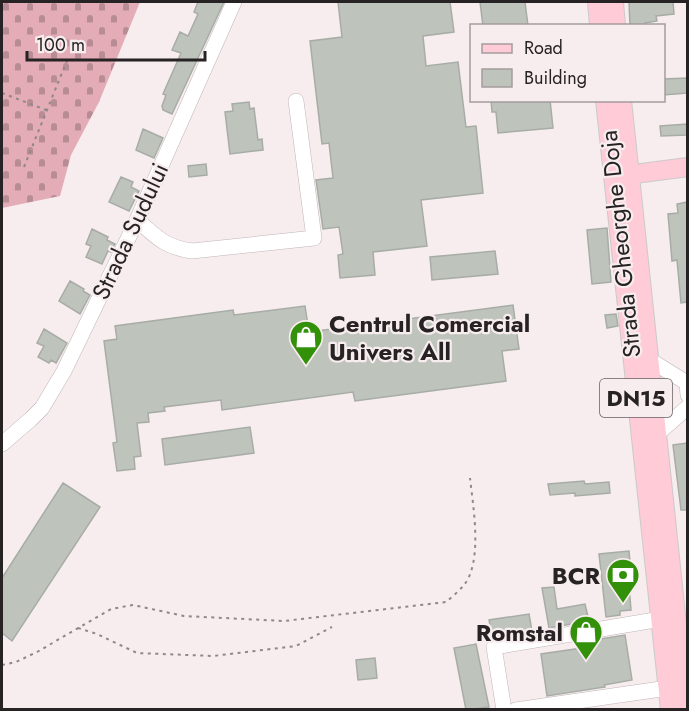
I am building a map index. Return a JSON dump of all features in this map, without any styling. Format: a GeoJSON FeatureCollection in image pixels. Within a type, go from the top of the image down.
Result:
{"type":"FeatureCollection","features":[{"type":"Feature","properties":{"kind":"main road"},"geometry":{"type":"LineString","coordinates":[[597,2],[599,24]]}},
{"type":"Feature","properties":{"kind":"main road"},"geometry":{"type":"LineString","coordinates":[[614,2],[616,24]]}},
{"type":"Feature","properties":{"kind":"main road","name":"Strada Gheorghe Doja"},"geometry":{"type":"LineString","coordinates":[[605,102],[670,710]]}},
{"type":"Feature","properties":{"kind":"main road","name":"Strada Gheorghe Doja"},"geometry":{"type":"LineString","coordinates":[[622,102],[657,434],[681,592],[686,710]]}},
{"type":"Feature","properties":{"kind":"main road"},"geometry":{"type":"LineString","coordinates":[[612,177],[687,167]]}},
{"type":"Feature","properties":{"kind":"street","name":"Strada Sudului"},"geometry":{"type":"LineString","coordinates":[[2,444],[31,419],[53,389],[137,220],[234,2]]}},
{"type":"Feature","properties":{"kind":"street"},"geometry":{"type":"LineString","coordinates":[[137,220],[164,243],[192,251],[314,238],[296,101]]}},
{"type":"Feature","properties":{"kind":"street"},"geometry":{"type":"LineString","coordinates":[[650,360],[687,387]]}},
{"type":"Feature","properties":{"kind":"street"},"geometry":{"type":"LineString","coordinates":[[657,434],[687,407]]}},
{"type":"Feature","properties":{"kind":"street"},"geometry":{"type":"LineString","coordinates":[[504,710],[494,646],[661,619]]}},
{"type":"Feature","properties":{"kind":"street"},"geometry":{"type":"LineString","coordinates":[[516,710],[668,688]]}},
{"type":"Feature","properties":{"kind":"path"},"geometry":{"type":"LineString","coordinates":[[24,167],[68,58]]}},
{"type":"Feature","properties":{"kind":"path"},"geometry":{"type":"LineString","coordinates":[[2,93],[46,110]]}},
{"type":"Feature","properties":{"kind":"path"},"geometry":{"type":"LineString","coordinates":[[2,665],[16,662],[37,652],[111,609],[133,605],[184,616],[284,621],[446,602],[465,584],[473,561],[476,534],[470,477]]}},
{"type":"Feature","properties":{"kind":"path"},"geometry":{"type":"LineString","coordinates":[[78,628],[97,634],[137,653],[213,656],[296,646],[332,627]]}},
{"type":"Feature","properties":{"kind":"green space"},"geometry":{"type":"Polygon","coordinates":[[[2,2],[140,2],[99,102],[71,155],[60,196],[2,208],[2,2]]]}},
{"type":"Feature","properties":{"kind":"building"},"geometry":{"type":"Polygon","coordinates":[[[198,2],[224,2],[172,114],[163,110],[162,106],[166,95],[163,94],[181,53],[172,50],[180,32],[188,36],[198,14],[194,12],[198,2]]]}},
{"type":"Feature","properties":{"kind":"building"},"geometry":{"type":"Polygon","coordinates":[[[338,2],[450,2],[454,32],[423,36],[426,66],[458,62],[466,127],[476,126],[483,193],[421,200],[427,246],[373,252],[375,275],[340,278],[338,255],[343,254],[339,227],[323,229],[316,180],[333,178],[329,143],[322,144],[310,41],[342,37],[338,2]]]}},
{"type":"Feature","properties":{"kind":"building"},"geometry":{"type":"Polygon","coordinates":[[[480,2],[525,2],[528,24],[483,24],[480,2]]]}},
{"type":"Feature","properties":{"kind":"building"},"geometry":{"type":"Polygon","coordinates":[[[629,2],[673,2],[674,14],[656,16],[657,21],[645,24],[630,24],[629,2]]]}},
{"type":"Feature","properties":{"kind":"building"},"geometry":{"type":"Polygon","coordinates":[[[687,78],[687,93],[665,95],[665,79],[687,78]]]}},
{"type":"Feature","properties":{"kind":"building"},"geometry":{"type":"Polygon","coordinates":[[[249,102],[250,109],[254,108],[258,140],[262,139],[263,150],[230,154],[225,112],[233,111],[232,104],[249,102]]]}},
{"type":"Feature","properties":{"kind":"building"},"geometry":{"type":"Polygon","coordinates":[[[491,102],[550,102],[553,128],[498,133],[496,112],[492,112],[491,102]]]}},
{"type":"Feature","properties":{"kind":"building"},"geometry":{"type":"Polygon","coordinates":[[[687,124],[687,135],[661,136],[660,126],[687,124]]]}},
{"type":"Feature","properties":{"kind":"building"},"geometry":{"type":"Polygon","coordinates":[[[143,129],[163,138],[154,158],[136,150],[143,129]]]}},
{"type":"Feature","properties":{"kind":"building"},"geometry":{"type":"Polygon","coordinates":[[[206,164],[207,175],[189,177],[188,166],[206,164]]]}},
{"type":"Feature","properties":{"kind":"building"},"geometry":{"type":"Polygon","coordinates":[[[121,177],[133,182],[131,187],[139,191],[129,211],[109,202],[121,177]]]}},
{"type":"Feature","properties":{"kind":"building"},"geometry":{"type":"Polygon","coordinates":[[[687,202],[687,302],[681,303],[677,260],[672,261],[668,214],[678,213],[677,204],[687,202]]]}},
{"type":"Feature","properties":{"kind":"building"},"geometry":{"type":"Polygon","coordinates":[[[607,228],[611,282],[592,284],[587,230],[607,228]]]}},
{"type":"Feature","properties":{"kind":"building"},"geometry":{"type":"Polygon","coordinates":[[[92,229],[108,237],[107,240],[115,244],[111,252],[108,251],[102,264],[86,257],[91,246],[86,244],[92,229]]]}},
{"type":"Feature","properties":{"kind":"building"},"geometry":{"type":"Polygon","coordinates":[[[495,251],[498,274],[432,280],[430,257],[495,251]]]}},
{"type":"Feature","properties":{"kind":"building"},"geometry":{"type":"Polygon","coordinates":[[[70,281],[90,295],[80,314],[59,301],[70,281]]]}},
{"type":"Feature","properties":{"kind":"building","name":"Centrul Comercial Univers All"},"geometry":{"type":"Polygon","coordinates":[[[513,305],[519,349],[502,351],[506,381],[355,401],[353,392],[222,410],[221,400],[164,407],[165,411],[148,413],[149,422],[137,423],[141,456],[134,457],[135,469],[117,471],[113,443],[117,442],[104,341],[117,339],[115,326],[233,310],[234,315],[305,306],[309,332],[513,305]]]}},
{"type":"Feature","properties":{"kind":"building"},"geometry":{"type":"Polygon","coordinates":[[[616,314],[618,326],[607,328],[605,315],[616,314]]]}},
{"type":"Feature","properties":{"kind":"building"},"geometry":{"type":"Polygon","coordinates":[[[44,329],[67,343],[56,363],[51,360],[49,363],[38,357],[44,346],[37,343],[44,329]]]}},
{"type":"Feature","properties":{"kind":"building"},"geometry":{"type":"Polygon","coordinates":[[[250,427],[254,453],[165,465],[162,439],[250,427]]]}},
{"type":"Feature","properties":{"kind":"building"},"geometry":{"type":"Polygon","coordinates":[[[687,443],[687,510],[681,510],[673,445],[687,443]]]}},
{"type":"Feature","properties":{"kind":"building"},"geometry":{"type":"Polygon","coordinates":[[[584,481],[585,484],[609,482],[610,493],[575,496],[575,493],[550,495],[548,484],[584,481]]]}},
{"type":"Feature","properties":{"kind":"building"},"geometry":{"type":"Polygon","coordinates":[[[63,483],[100,507],[12,641],[2,633],[2,578],[63,483]]]}},
{"type":"Feature","properties":{"kind":"building"},"geometry":{"type":"Polygon","coordinates":[[[629,551],[631,610],[620,611],[620,615],[606,617],[599,554],[629,551]]]}},
{"type":"Feature","properties":{"kind":"building"},"geometry":{"type":"Polygon","coordinates":[[[554,587],[557,609],[585,604],[589,621],[549,628],[542,588],[554,587]]]}},
{"type":"Feature","properties":{"kind":"building"},"geometry":{"type":"Polygon","coordinates":[[[529,614],[532,631],[492,637],[489,620],[529,614]]]}},
{"type":"Feature","properties":{"kind":"building","name":"Romstal"},"geometry":{"type":"Polygon","coordinates":[[[625,635],[632,680],[604,685],[605,687],[547,696],[541,654],[582,648],[581,642],[625,635]]]}},
{"type":"Feature","properties":{"kind":"building"},"geometry":{"type":"Polygon","coordinates":[[[476,644],[489,707],[466,710],[454,648],[476,644]]]}},
{"type":"Feature","properties":{"kind":"building"},"geometry":{"type":"Polygon","coordinates":[[[375,658],[377,678],[358,680],[356,660],[375,658]]]}},
{"type":"Feature","properties":{"kind":"place","name":"Centrul Comercial Univers All"},"geometry":{"type":"Point","coordinates":[306,366]}},
{"type":"Feature","properties":{"kind":"place","name":"BCR"},"geometry":{"type":"Point","coordinates":[623,604]}},
{"type":"Feature","properties":{"kind":"place","name":"Romstal"},"geometry":{"type":"Point","coordinates":[586,661]}}]}
